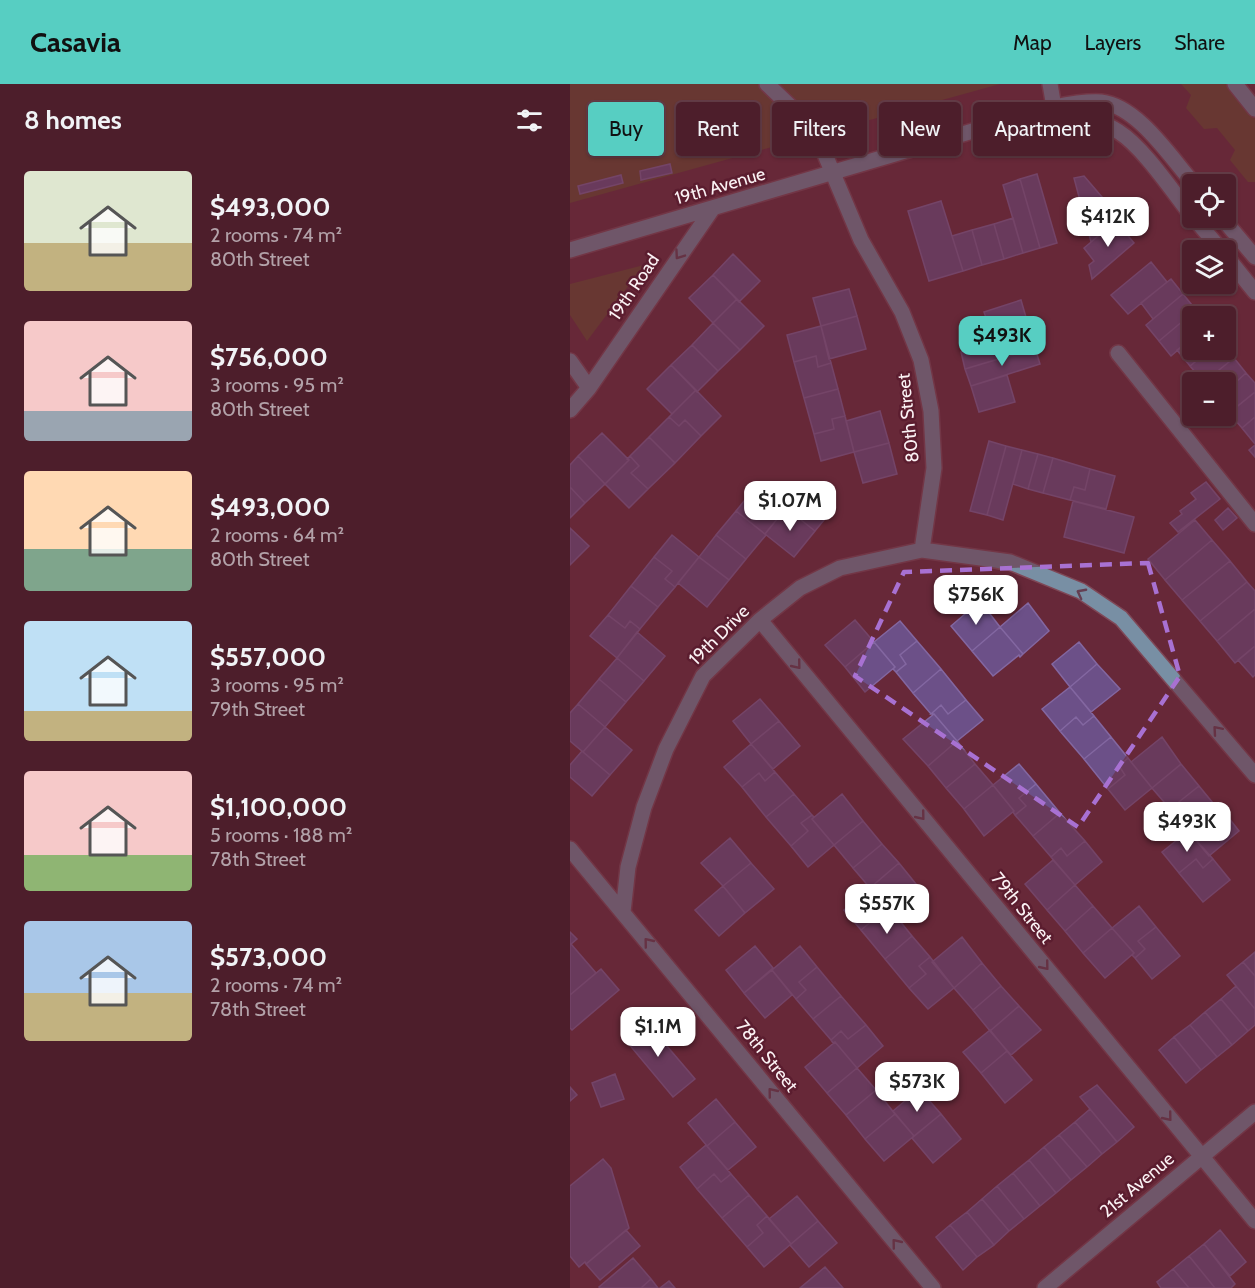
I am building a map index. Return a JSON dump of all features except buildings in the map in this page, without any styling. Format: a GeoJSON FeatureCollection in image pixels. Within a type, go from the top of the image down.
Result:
{"type":"FeatureCollection","features":[{"type":"Feature","properties":{"kind":"street","name":"80th Street"},"geometry":{"type":"LineString","coordinates":[[767,84],[794,110],[821,145],[861,240],[902,312],[921,360],[931,411],[934,468],[922,550]]}},
{"type":"Feature","properties":{"kind":"street"},"geometry":{"type":"LineString","coordinates":[[1050,84],[1053,102]]}},
{"type":"Feature","properties":{"kind":"street"},"geometry":{"type":"LineString","coordinates":[[1235,84],[1255,109]]}},
{"type":"Feature","properties":{"kind":"street","name":"19th Avenue"},"geometry":{"type":"LineString","coordinates":[[1112,106],[1122,109],[1147,129],[1185,174]]}},
{"type":"Feature","properties":{"kind":"street"},"geometry":{"type":"LineString","coordinates":[[1112,128],[1120,132],[1137,147],[1182,203]]}},
{"type":"Feature","properties":{"kind":"street","name":"19th Avenue"},"geometry":{"type":"LineString","coordinates":[[570,250],[973,132]]}},
{"type":"Feature","properties":{"kind":"street","name":"19th Road"},"geometry":{"type":"LineString","coordinates":[[570,410],[589,388],[713,208]]}},
{"type":"Feature","properties":{"kind":"street"},"geometry":{"type":"LineString","coordinates":[[1202,228],[1213,240]]}},
{"type":"Feature","properties":{"kind":"street"},"geometry":{"type":"LineString","coordinates":[[1230,228],[1255,257]]}},
{"type":"Feature","properties":{"kind":"street"},"geometry":{"type":"LineString","coordinates":[[1236,268],[1255,292]]}},
{"type":"Feature","properties":{"kind":"street"},"geometry":{"type":"LineString","coordinates":[[1118,353],[1255,524]]}},
{"type":"Feature","properties":{"kind":"street"},"geometry":{"type":"LineString","coordinates":[[570,362],[589,388]]}},
{"type":"Feature","properties":{"kind":"street"},"geometry":{"type":"LineString","coordinates":[[922,550],[1010,562],[1081,591],[1120,618],[1255,775]]}},
{"type":"Feature","properties":{"kind":"street","name":"19th Drive"},"geometry":{"type":"LineString","coordinates":[[623,912],[628,867],[644,807],[666,749],[703,676],[760,620],[800,588],[840,568],[922,550]]}},
{"type":"Feature","properties":{"kind":"street","name":"79th Street"},"geometry":{"type":"LineString","coordinates":[[760,620],[1255,1221]]}},
{"type":"Feature","properties":{"kind":"street","name":"78th Street"},"geometry":{"type":"LineString","coordinates":[[570,849],[933,1288]]}},
{"type":"Feature","properties":{"kind":"street","name":"21st Avenue"},"geometry":{"type":"LineString","coordinates":[[1045,1288],[1255,1112]]}},
{"type":"Feature","properties":{"kind":"highlighted area"},"geometry":{"type":"Polygon","coordinates":[[[1148,563],[1180,676],[1078,827],[855,676],[904,572],[1148,563]]]}},
{"type":"Feature","properties":{"kind":"shaded area"},"geometry":{"type":"Polygon","coordinates":[[[570,84],[1000,84],[935,102],[879,102],[879,117],[867,121],[867,102],[772,102],[772,147],[760,150],[760,102],[676,102],[676,156],[740,156],[570,203],[570,84]]]}},
{"type":"Feature","properties":{"kind":"shaded area"},"geometry":{"type":"Polygon","coordinates":[[[1181,84],[1235,84],[1255,109],[1255,182],[1248,182],[1230,160],[1235,150],[1217,128],[1204,129],[1186,108],[1191,95],[1181,84]]]}},
{"type":"Feature","properties":{"kind":"shaded area"},"geometry":{"type":"Polygon","coordinates":[[[644,265],[587,341],[570,315],[570,284],[644,265]]]}}]}
